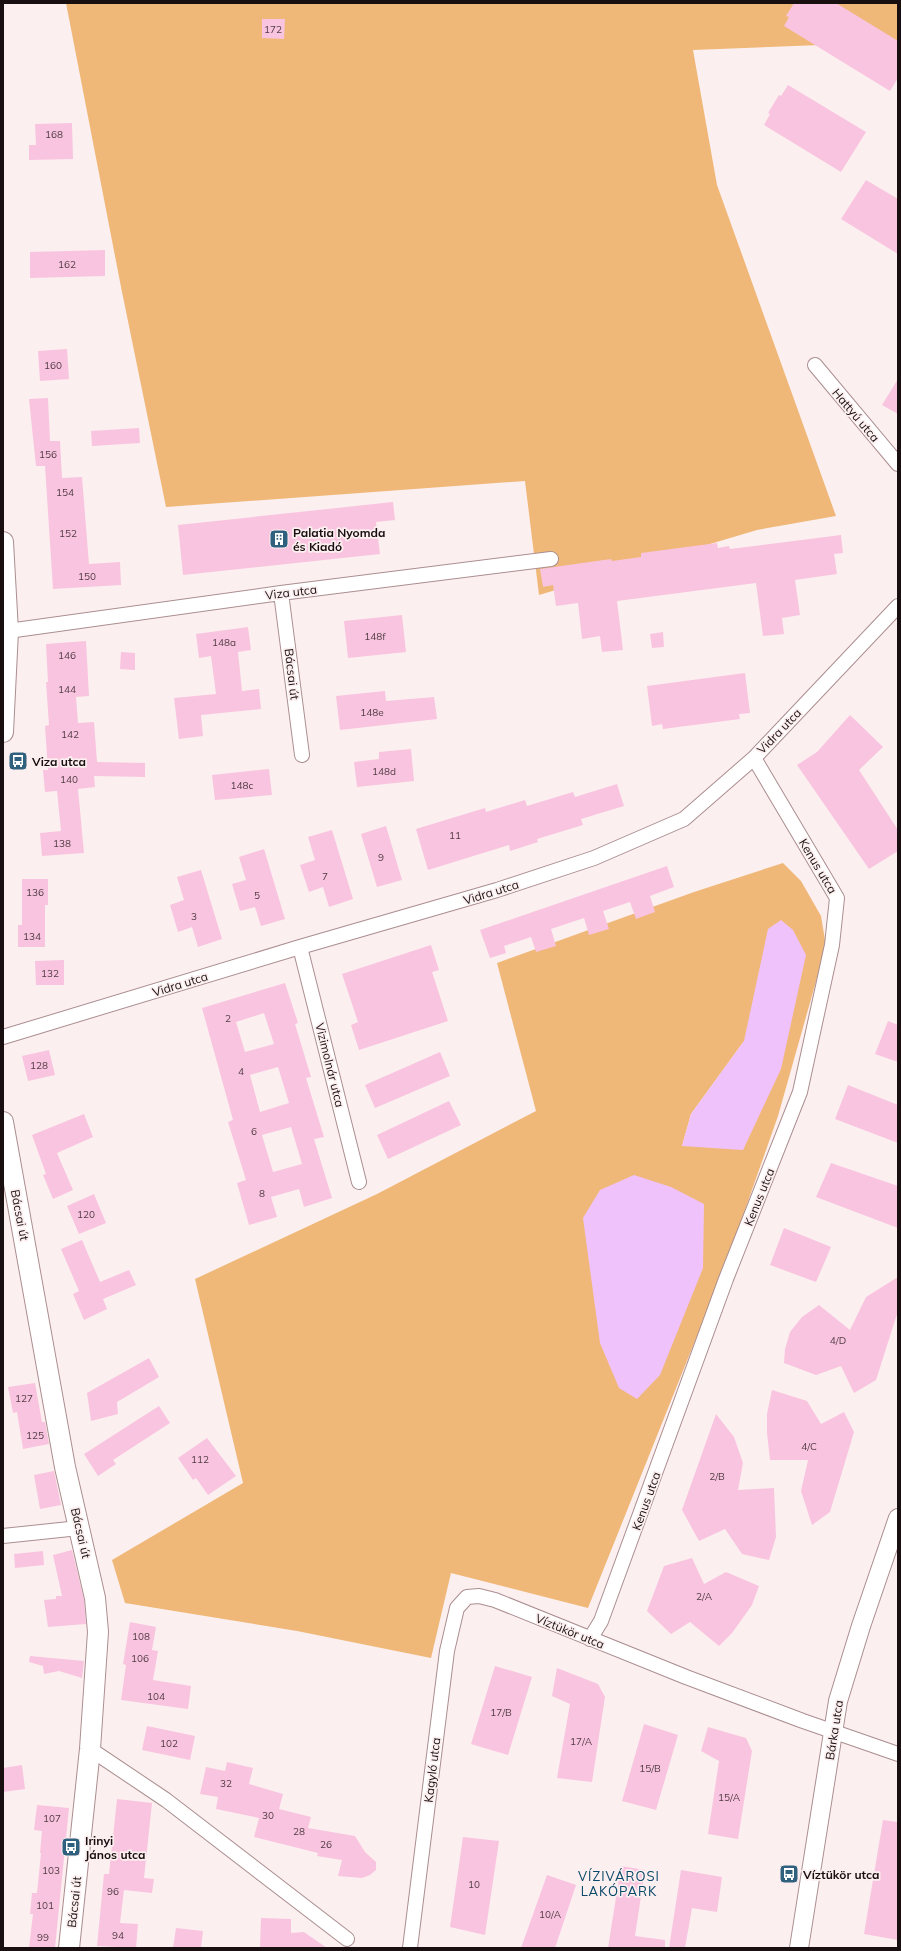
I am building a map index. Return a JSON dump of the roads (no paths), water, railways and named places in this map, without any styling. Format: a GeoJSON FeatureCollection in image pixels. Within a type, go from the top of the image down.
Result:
{"type":"FeatureCollection","features":[{"type":"Feature","properties":{"kind":"main road"},"geometry":{"type":"LineString","coordinates":[[3,542],[8,631],[3,732]]}},
{"type":"Feature","properties":{"kind":"main road","name":"Bácsai út"},"geometry":{"type":"LineString","coordinates":[[3,1122],[63,1452],[95,1598],[98,1632],[90,1749],[69,1948]]}},
{"type":"Feature","properties":{"kind":"street","name":"Hattyú utca"},"geometry":{"type":"LineString","coordinates":[[814,365],[898,464]]}},
{"type":"Feature","properties":{"kind":"street","name":"Viza utca"},"geometry":{"type":"LineString","coordinates":[[8,631],[281,593],[550,559]]}},
{"type":"Feature","properties":{"kind":"street","name":"Bácsai út"},"geometry":{"type":"LineString","coordinates":[[281,593],[302,755]]}},
{"type":"Feature","properties":{"kind":"street","name":"Vidra utca"},"geometry":{"type":"LineString","coordinates":[[3,1037],[300,947],[497,890],[594,858],[684,819],[754,758],[898,606]]}},
{"type":"Feature","properties":{"kind":"street","name":"Kenus utca"},"geometry":{"type":"LineString","coordinates":[[590,1639],[601,1621],[726,1278],[800,1092],[832,945],[837,898],[754,758]]}},
{"type":"Feature","properties":{"kind":"street","name":"Vizimolnár utca"},"geometry":{"type":"LineString","coordinates":[[300,947],[359,1182]]}},
{"type":"Feature","properties":{"kind":"street","name":"Bárka utca"},"geometry":{"type":"LineString","coordinates":[[799,1948],[828,1774],[833,1730],[842,1686],[898,1518]]}},
{"type":"Feature","properties":{"kind":"street"},"geometry":{"type":"LineString","coordinates":[[3,1536],[79,1528]]}},
{"type":"Feature","properties":{"kind":"street","name":"Víztükör utca"},"geometry":{"type":"LineString","coordinates":[[467,1597],[479,1596],[495,1600],[590,1639],[796,1718],[898,1754]]}},
{"type":"Feature","properties":{"kind":"street","name":"Kagyló utca"},"geometry":{"type":"LineString","coordinates":[[410,1948],[446,1651],[457,1608],[467,1597]]}},
{"type":"Feature","properties":{"kind":"street"},"geometry":{"type":"LineString","coordinates":[[90,1749],[166,1800],[347,1939]]}},
{"type":"Feature","properties":{"kind":"place","name":"Palatia Nyomda és Kiadó"},"geometry":{"type":"Point","coordinates":[279,539]}},
{"type":"Feature","properties":{"kind":"place","name":"Viza utca"},"geometry":{"type":"Point","coordinates":[18,761]}},
{"type":"Feature","properties":{"kind":"place","name":"Irinyi János utca"},"geometry":{"type":"Point","coordinates":[71,1847]}},
{"type":"Feature","properties":{"kind":"place","name":"Víztükör utca"},"geometry":{"type":"Point","coordinates":[789,1874]}},
{"type":"Feature","properties":{"kind":"district","name":"VÍZIVÁROSI LAKÓPARK"},"geometry":{"type":"Point","coordinates":[619,1884]}}]}
